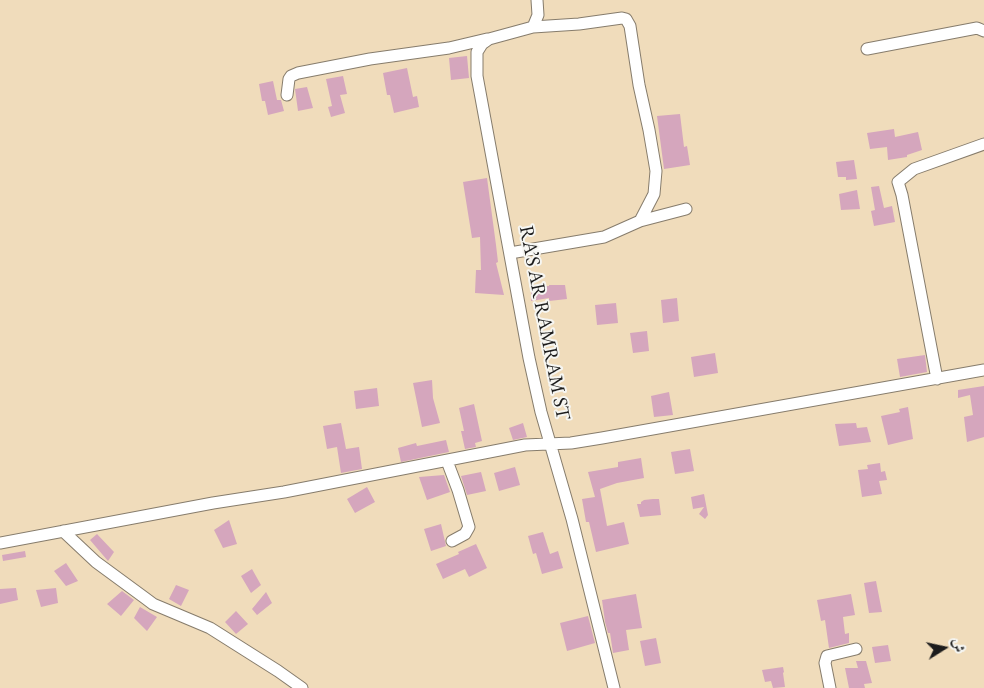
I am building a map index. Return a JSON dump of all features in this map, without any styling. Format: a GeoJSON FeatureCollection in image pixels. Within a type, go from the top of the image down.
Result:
{"type":"FeatureCollection","features":[{"type":"Feature","properties":{"kind":"street"},"geometry":{"type":"LineString","coordinates":[[533,27],[538,15],[537,0]]}},
{"type":"Feature","properties":{"kind":"street"},"geometry":{"type":"LineString","coordinates":[[287,95],[288,79],[298,73],[449,48],[533,27],[626,19],[630,26],[656,171],[654,194],[640,221]]}},
{"type":"Feature","properties":{"kind":"street"},"geometry":{"type":"LineString","coordinates":[[867,49],[977,28],[984,31]]}},
{"type":"Feature","properties":{"kind":"street","name":"RA’S AR RAMRAM ST"},"geometry":{"type":"LineString","coordinates":[[489,39],[482,44],[477,52],[477,76],[528,358],[541,412],[572,519],[614,688]]}},
{"type":"Feature","properties":{"kind":"street"},"geometry":{"type":"LineString","coordinates":[[938,379],[898,182],[914,169],[984,144]]}},
{"type":"Feature","properties":{"kind":"street"},"geometry":{"type":"LineString","coordinates":[[510,253],[597,239],[640,221],[686,209]]}},
{"type":"Feature","properties":{"kind":"street"},"geometry":{"type":"LineString","coordinates":[[0,543],[525,445],[571,443],[602,438],[984,370]]}},
{"type":"Feature","properties":{"kind":"street"},"geometry":{"type":"LineString","coordinates":[[447,461],[469,527],[465,534],[452,541]]}},
{"type":"Feature","properties":{"kind":"street"},"geometry":{"type":"LineString","coordinates":[[64,531],[96,562],[144,598],[210,628],[302,688]]}},
{"type":"Feature","properties":{"kind":"street"},"geometry":{"type":"LineString","coordinates":[[830,688],[825,663],[827,656],[856,649]]}},
{"type":"Feature","properties":{"kind":"building"},"geometry":{"type":"Polygon","coordinates":[[[467,56],[469,78],[451,80],[449,58],[467,56]]]}},
{"type":"Feature","properties":{"kind":"building"},"geometry":{"type":"Polygon","coordinates":[[[407,68],[413,97],[417,96],[419,107],[394,113],[390,95],[387,95],[383,73],[407,68]]]}},
{"type":"Feature","properties":{"kind":"building"},"geometry":{"type":"Polygon","coordinates":[[[343,76],[347,94],[340,95],[345,113],[331,117],[328,107],[332,106],[326,79],[343,76]]]}},
{"type":"Feature","properties":{"kind":"building"},"geometry":{"type":"Polygon","coordinates":[[[273,81],[277,100],[281,100],[284,111],[268,115],[265,101],[262,101],[259,84],[273,81]]]}},
{"type":"Feature","properties":{"kind":"building"},"geometry":{"type":"Polygon","coordinates":[[[307,87],[313,108],[298,111],[295,89],[307,87]]]}},
{"type":"Feature","properties":{"kind":"building"},"geometry":{"type":"Polygon","coordinates":[[[680,114],[684,147],[687,146],[690,165],[664,169],[657,116],[680,114]]]}},
{"type":"Feature","properties":{"kind":"building"},"geometry":{"type":"Polygon","coordinates":[[[894,129],[895,137],[918,132],[922,150],[907,155],[907,157],[888,160],[887,147],[870,149],[867,133],[894,129]]]}},
{"type":"Feature","properties":{"kind":"building"},"geometry":{"type":"Polygon","coordinates":[[[854,160],[857,179],[846,180],[846,177],[838,177],[836,162],[854,160]]]}},
{"type":"Feature","properties":{"kind":"building"},"geometry":{"type":"Polygon","coordinates":[[[487,178],[498,262],[496,263],[504,295],[475,293],[476,270],[481,270],[480,237],[472,238],[463,182],[487,178]]]}},
{"type":"Feature","properties":{"kind":"building"},"geometry":{"type":"Polygon","coordinates":[[[879,186],[884,208],[892,206],[895,222],[874,226],[871,211],[875,210],[871,187],[879,186]]]}},
{"type":"Feature","properties":{"kind":"building"},"geometry":{"type":"Polygon","coordinates":[[[857,190],[860,209],[841,210],[839,194],[857,190]]]}},
{"type":"Feature","properties":{"kind":"building"},"geometry":{"type":"Polygon","coordinates":[[[565,285],[567,299],[549,301],[549,298],[531,301],[531,287],[565,285]]]}},
{"type":"Feature","properties":{"kind":"building"},"geometry":{"type":"Polygon","coordinates":[[[677,298],[679,321],[663,323],[661,300],[677,298]]]}},
{"type":"Feature","properties":{"kind":"building"},"geometry":{"type":"Polygon","coordinates":[[[616,303],[618,323],[597,325],[595,305],[616,303]]]}},
{"type":"Feature","properties":{"kind":"building"},"geometry":{"type":"Polygon","coordinates":[[[647,331],[649,351],[633,353],[630,333],[647,331]]]}},
{"type":"Feature","properties":{"kind":"building"},"geometry":{"type":"Polygon","coordinates":[[[715,353],[718,373],[694,377],[691,357],[715,353]]]}},
{"type":"Feature","properties":{"kind":"building"},"geometry":{"type":"Polygon","coordinates":[[[925,355],[927,372],[900,377],[897,359],[925,355]]]}},
{"type":"Feature","properties":{"kind":"building"},"geometry":{"type":"Polygon","coordinates":[[[432,380],[433,398],[440,423],[422,427],[413,383],[432,380]]]}},
{"type":"Feature","properties":{"kind":"building"},"geometry":{"type":"Polygon","coordinates":[[[984,386],[984,437],[967,442],[964,417],[973,415],[970,395],[958,398],[958,390],[984,386]]]}},
{"type":"Feature","properties":{"kind":"building"},"geometry":{"type":"Polygon","coordinates":[[[377,388],[379,406],[356,409],[354,391],[377,388]]]}},
{"type":"Feature","properties":{"kind":"building"},"geometry":{"type":"Polygon","coordinates":[[[669,392],[673,415],[654,417],[651,396],[669,392]]]}},
{"type":"Feature","properties":{"kind":"building"},"geometry":{"type":"Polygon","coordinates":[[[474,404],[482,441],[475,443],[476,447],[465,449],[461,431],[464,431],[459,408],[474,404]]]}},
{"type":"Feature","properties":{"kind":"building"},"geometry":{"type":"Polygon","coordinates":[[[908,407],[913,439],[888,445],[881,416],[900,412],[899,409],[908,407]]]}},
{"type":"Feature","properties":{"kind":"building"},"geometry":{"type":"Polygon","coordinates":[[[341,423],[346,449],[359,447],[362,469],[341,473],[337,447],[327,449],[323,426],[341,423]]]}},
{"type":"Feature","properties":{"kind":"building"},"geometry":{"type":"Polygon","coordinates":[[[523,423],[527,437],[513,440],[509,428],[523,423]]]}},
{"type":"Feature","properties":{"kind":"building"},"geometry":{"type":"Polygon","coordinates":[[[856,423],[857,428],[867,427],[871,442],[839,446],[835,424],[856,423]]]}},
{"type":"Feature","properties":{"kind":"building"},"geometry":{"type":"Polygon","coordinates":[[[446,440],[449,452],[401,462],[398,448],[416,443],[417,446],[446,440]]]}},
{"type":"Feature","properties":{"kind":"building"},"geometry":{"type":"Polygon","coordinates":[[[690,449],[694,471],[675,474],[671,452],[690,449]]]}},
{"type":"Feature","properties":{"kind":"building"},"geometry":{"type":"Polygon","coordinates":[[[641,458],[644,478],[617,483],[600,489],[607,526],[624,522],[629,544],[596,552],[589,522],[586,522],[582,499],[595,497],[588,472],[618,467],[618,462],[641,458]]]}},
{"type":"Feature","properties":{"kind":"building"},"geometry":{"type":"Polygon","coordinates":[[[880,463],[881,472],[885,471],[887,480],[879,481],[882,494],[862,497],[858,470],[868,469],[867,465],[880,463]]]}},
{"type":"Feature","properties":{"kind":"building"},"geometry":{"type":"Polygon","coordinates":[[[515,467],[520,485],[499,491],[494,473],[515,467]]]}},
{"type":"Feature","properties":{"kind":"building"},"geometry":{"type":"Polygon","coordinates":[[[481,472],[486,491],[467,495],[461,476],[481,472]]]}},
{"type":"Feature","properties":{"kind":"building"},"geometry":{"type":"Polygon","coordinates":[[[444,475],[450,492],[427,500],[419,477],[444,475]]]}},
{"type":"Feature","properties":{"kind":"building"},"geometry":{"type":"Polygon","coordinates":[[[367,487],[375,502],[355,513],[347,499],[367,487]]]}},
{"type":"Feature","properties":{"kind":"building"},"geometry":{"type":"Polygon","coordinates":[[[704,494],[708,515],[705,519],[699,514],[704,507],[693,509],[691,497],[704,494]]]}},
{"type":"Feature","properties":{"kind":"building"},"geometry":{"type":"Polygon","coordinates":[[[659,499],[661,515],[640,517],[637,504],[641,504],[644,500],[659,499]]]}},
{"type":"Feature","properties":{"kind":"building"},"geometry":{"type":"Polygon","coordinates":[[[229,520],[237,544],[223,548],[214,530],[229,520]]]}},
{"type":"Feature","properties":{"kind":"building"},"geometry":{"type":"Polygon","coordinates":[[[441,524],[446,546],[431,551],[424,529],[441,524]]]}},
{"type":"Feature","properties":{"kind":"building"},"geometry":{"type":"Polygon","coordinates":[[[543,532],[550,554],[558,551],[563,568],[542,574],[536,553],[533,554],[528,536],[543,532]]]}},
{"type":"Feature","properties":{"kind":"building"},"geometry":{"type":"Polygon","coordinates":[[[97,534],[114,552],[108,561],[90,540],[97,534]]]}},
{"type":"Feature","properties":{"kind":"building"},"geometry":{"type":"Polygon","coordinates":[[[476,544],[487,568],[469,577],[465,569],[443,579],[436,564],[476,544]]]}},
{"type":"Feature","properties":{"kind":"building"},"geometry":{"type":"Polygon","coordinates":[[[25,551],[26,557],[3,561],[2,555],[25,551]]]}},
{"type":"Feature","properties":{"kind":"building"},"geometry":{"type":"Polygon","coordinates":[[[66,563],[78,581],[66,586],[54,571],[66,563]]]}},
{"type":"Feature","properties":{"kind":"building"},"geometry":{"type":"Polygon","coordinates":[[[252,569],[261,585],[251,593],[241,576],[252,569]]]}},
{"type":"Feature","properties":{"kind":"building"},"geometry":{"type":"Polygon","coordinates":[[[876,581],[882,612],[869,613],[864,583],[876,581]]]}},
{"type":"Feature","properties":{"kind":"building"},"geometry":{"type":"Polygon","coordinates":[[[176,585],[189,590],[181,606],[169,599],[176,585]]]}},
{"type":"Feature","properties":{"kind":"building"},"geometry":{"type":"Polygon","coordinates":[[[16,588],[18,600],[0,604],[0,589],[16,588]]]}},
{"type":"Feature","properties":{"kind":"building"},"geometry":{"type":"Polygon","coordinates":[[[56,588],[58,603],[41,607],[36,590],[56,588]]]}},
{"type":"Feature","properties":{"kind":"building"},"geometry":{"type":"Polygon","coordinates":[[[122,591],[134,600],[121,616],[107,604],[122,591]]]}},
{"type":"Feature","properties":{"kind":"building"},"geometry":{"type":"Polygon","coordinates":[[[266,592],[272,603],[257,615],[252,609],[266,592]]]}},
{"type":"Feature","properties":{"kind":"building"},"geometry":{"type":"Polygon","coordinates":[[[636,594],[642,628],[626,630],[629,650],[613,653],[610,633],[608,633],[605,622],[602,600],[636,594]]]}},
{"type":"Feature","properties":{"kind":"building"},"geometry":{"type":"Polygon","coordinates":[[[851,594],[855,615],[843,617],[845,634],[849,633],[849,643],[829,648],[825,620],[821,621],[817,600],[851,594]]]}},
{"type":"Feature","properties":{"kind":"building"},"geometry":{"type":"Polygon","coordinates":[[[140,607],[157,617],[147,631],[134,618],[140,607]]]}},
{"type":"Feature","properties":{"kind":"building"},"geometry":{"type":"Polygon","coordinates":[[[236,611],[248,624],[236,634],[225,622],[236,611]]]}},
{"type":"Feature","properties":{"kind":"building"},"geometry":{"type":"Polygon","coordinates":[[[588,616],[595,643],[567,651],[560,623],[588,616]]]}},
{"type":"Feature","properties":{"kind":"building"},"geometry":{"type":"Polygon","coordinates":[[[656,638],[661,663],[645,666],[640,641],[656,638]]]}},
{"type":"Feature","properties":{"kind":"building"},"geometry":{"type":"Polygon","coordinates":[[[888,645],[891,661],[875,663],[872,647],[888,645]]]}},
{"type":"Feature","properties":{"kind":"building"},"geometry":{"type":"Polygon","coordinates":[[[856,661],[866,661],[872,683],[864,684],[865,688],[849,688],[845,668],[858,668],[856,661]]]}},
{"type":"Feature","properties":{"kind":"building"},"geometry":{"type":"Polygon","coordinates":[[[783,667],[785,687],[773,688],[771,681],[765,682],[762,670],[783,667]]]}}]}
